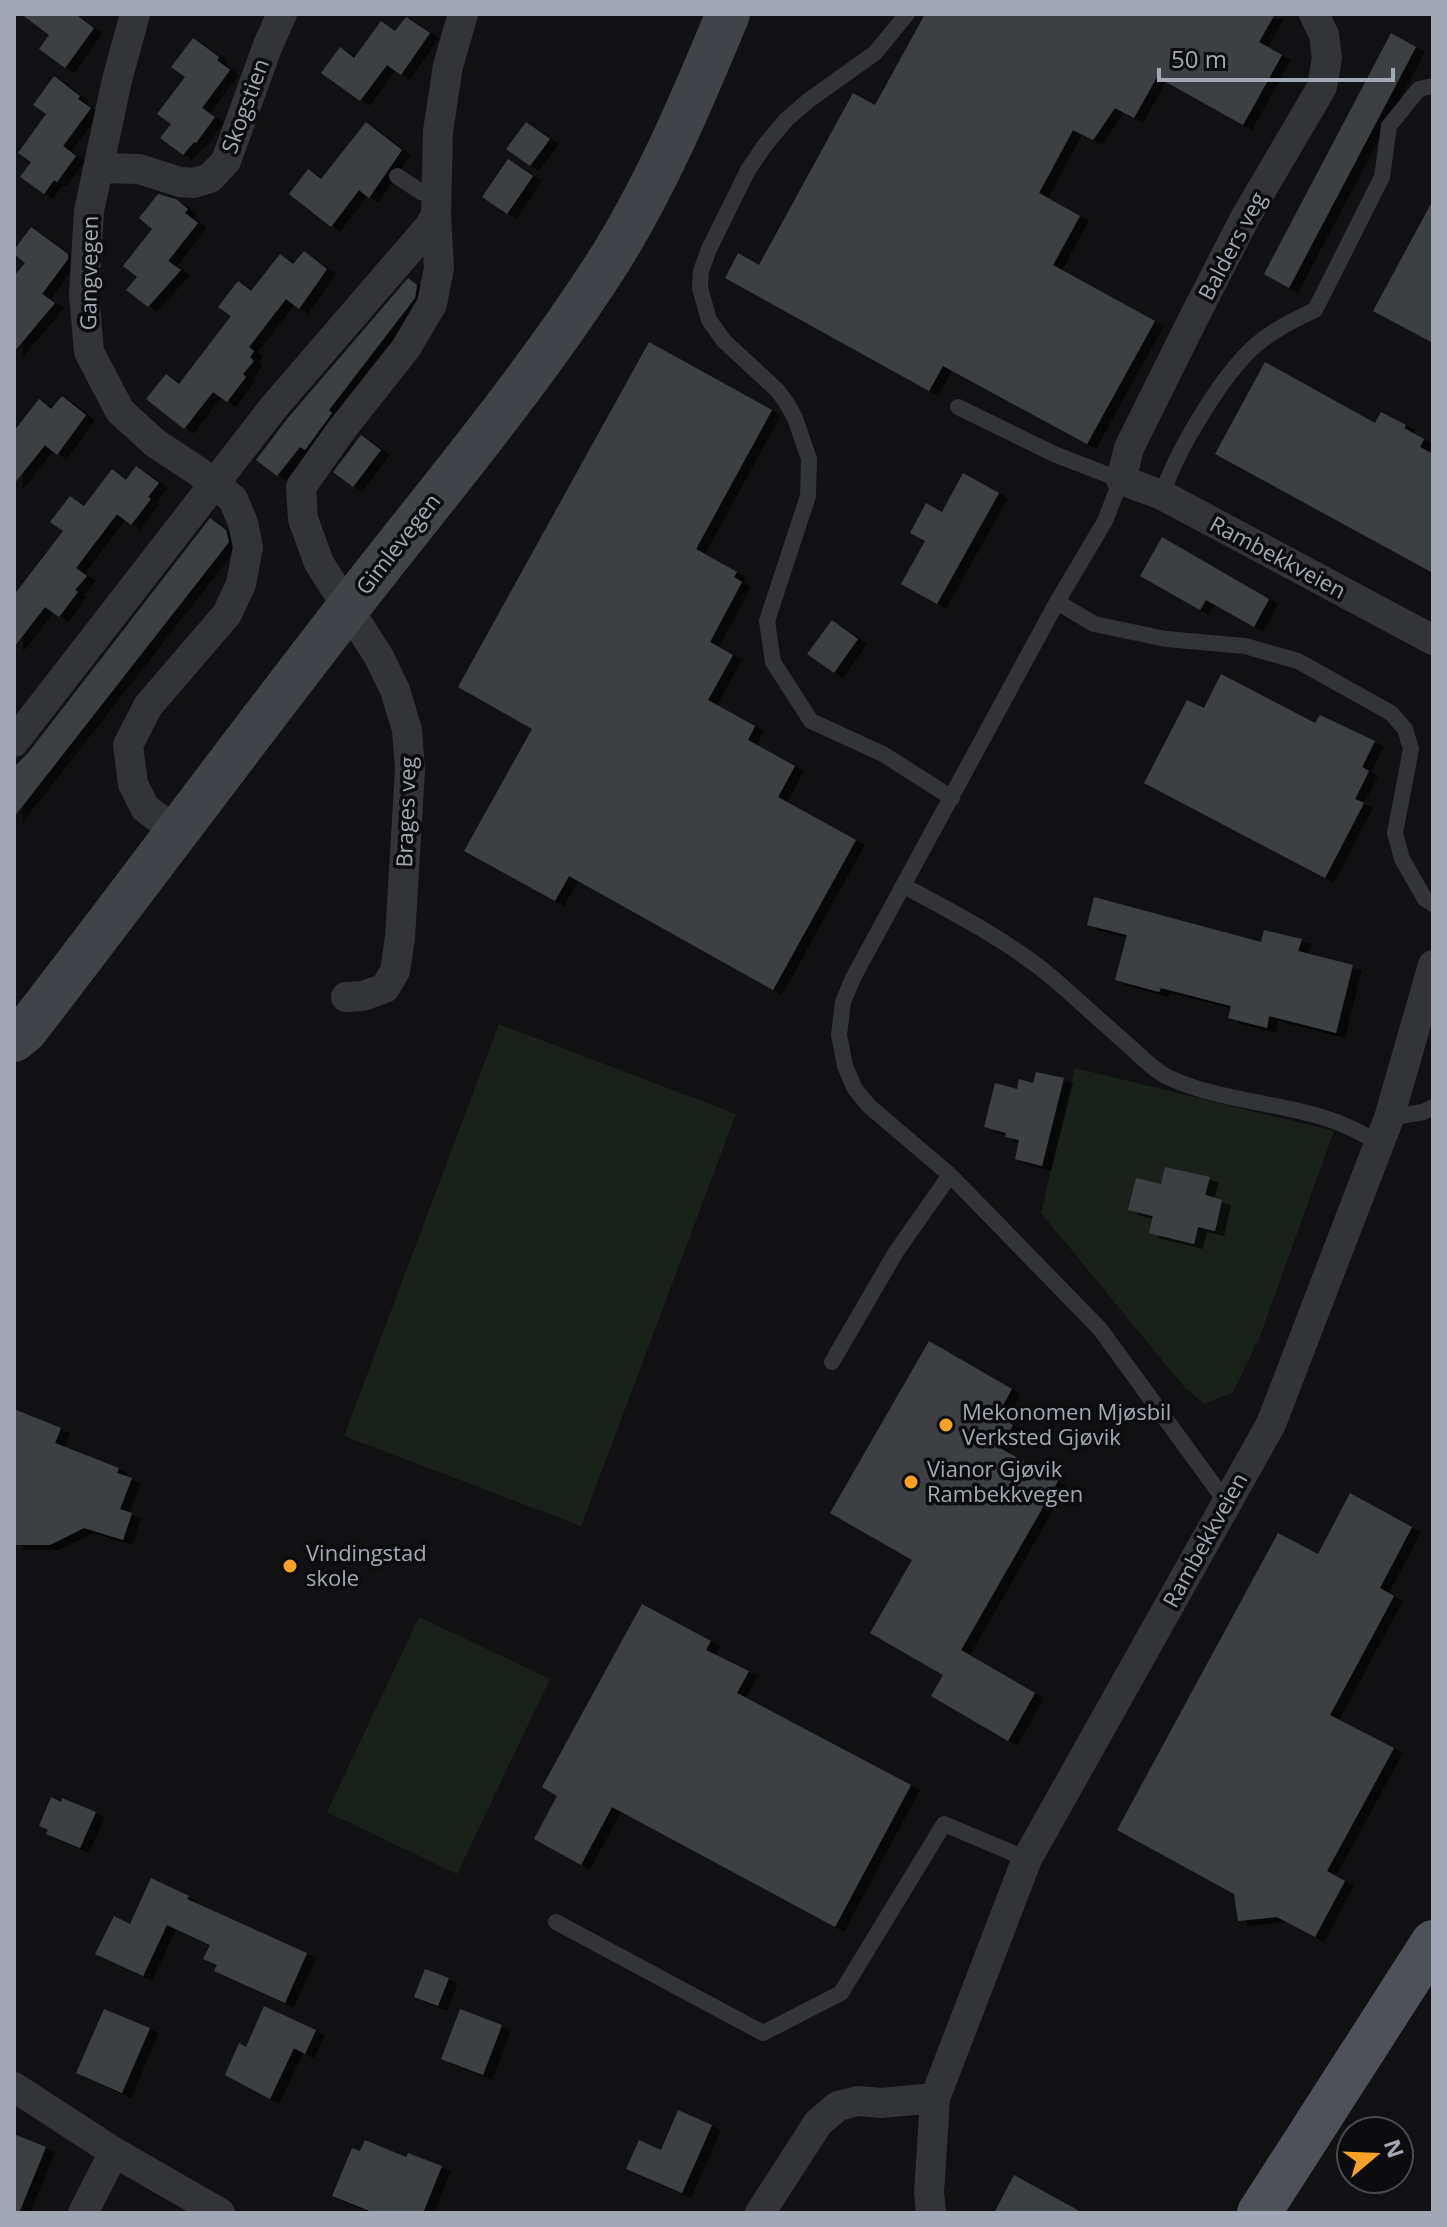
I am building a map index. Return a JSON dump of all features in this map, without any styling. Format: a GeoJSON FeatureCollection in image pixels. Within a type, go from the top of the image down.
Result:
{"type":"FeatureCollection","features":[{"type":"Feature","properties":{"kind":"main road"},"geometry":{"type":"LineString","coordinates":[[1259,2213],[1433,1942]]}},
{"type":"Feature","properties":{"kind":"street","name":"Gangvegen"},"geometry":{"type":"LineString","coordinates":[[135,14],[117,80],[89,211],[84,294],[89,352],[120,411],[155,443],[233,499],[248,547],[241,584],[227,614],[148,706],[128,745],[133,784],[145,808],[178,833]]}},
{"type":"Feature","properties":{"kind":"street","name":"Skogstien"},"geometry":{"type":"LineString","coordinates":[[99,168],[139,169],[180,182],[194,183],[210,178],[226,161],[282,14]]}},
{"type":"Feature","properties":{"kind":"street"},"geometry":{"type":"LineString","coordinates":[[349,606],[319,563],[303,519],[301,487],[406,348],[432,304],[439,268],[438,131],[448,66],[463,14]]}},
{"type":"Feature","properties":{"kind":"street","name":"Gimlevegen"},"geometry":{"type":"LineString","coordinates":[[14,1040],[26,1030],[178,833],[536,365],[600,275],[683,117],[728,14]]}},
{"type":"Feature","properties":{"kind":"street","name":"Balders veg"},"geometry":{"type":"LineString","coordinates":[[1121,480],[1129,448],[1193,319],[1245,218],[1322,87],[1327,58],[1324,35],[1314,14]]}},
{"type":"Feature","properties":{"kind":"street"},"geometry":{"type":"LineString","coordinates":[[14,742],[273,408],[429,227],[437,206]]}},
{"type":"Feature","properties":{"kind":"street","name":"Rambekkveien"},"geometry":{"type":"LineString","coordinates":[[1121,480],[1162,495],[1433,640]]}},
{"type":"Feature","properties":{"kind":"street","name":"Brages veg"},"geometry":{"type":"LineString","coordinates":[[346,997],[363,996],[385,988],[395,971],[400,938],[410,769],[407,730],[395,690],[349,606]]}},
{"type":"Feature","properties":{"kind":"street","name":"Rambekkveien"},"geometry":{"type":"LineString","coordinates":[[931,2213],[929,2193],[935,2098],[1027,1859],[1271,1424],[1384,1131],[1427,998],[1433,965]]}},
{"type":"Feature","properties":{"kind":"street"},"geometry":{"type":"LineString","coordinates":[[14,2087],[114,2152],[220,2213]]}},
{"type":"Feature","properties":{"kind":"street"},"geometry":{"type":"LineString","coordinates":[[760,2213],[818,2123],[838,2106],[858,2101],[881,2103],[935,2098]]}},
{"type":"Feature","properties":{"kind":"street"},"geometry":{"type":"LineString","coordinates":[[83,2213],[114,2152]]}},
{"type":"Feature","properties":{"kind":"lane"},"geometry":{"type":"LineString","coordinates":[[907,14],[875,53],[809,100],[786,120],[765,145],[748,170],[709,249],[701,271],[700,288],[709,320],[724,341],[786,402],[809,459],[808,496],[767,621],[773,662],[811,721],[883,754],[952,798]]}},
{"type":"Feature","properties":{"kind":"lane"},"geometry":{"type":"LineString","coordinates":[[1162,495],[1176,458],[1228,375],[1256,345],[1293,320],[1315,310],[1382,177],[1389,126],[1419,89],[1433,86]]}},
{"type":"Feature","properties":{"kind":"lane"},"geometry":{"type":"LineString","coordinates":[[397,176],[437,206]]}},
{"type":"Feature","properties":{"kind":"lane"},"geometry":{"type":"LineString","coordinates":[[958,407],[1054,454],[1121,480],[1105,521],[1057,602],[853,978],[843,1002],[839,1035],[845,1066],[855,1089],[869,1106],[950,1175],[1100,1329],[1226,1502]]}},
{"type":"Feature","properties":{"kind":"lane"},"geometry":{"type":"LineString","coordinates":[[1057,602],[1094,624],[1166,639],[1245,646],[1298,661],[1391,713],[1405,729],[1411,749],[1395,833],[1402,859],[1425,899],[1433,904]]}},
{"type":"Feature","properties":{"kind":"lane"},"geometry":{"type":"LineString","coordinates":[[904,886],[968,920],[1024,957],[1170,1078],[1216,1092],[1326,1117],[1365,1134],[1384,1131],[1433,1107]]}},
{"type":"Feature","properties":{"kind":"lane"},"geometry":{"type":"LineString","coordinates":[[832,1362],[896,1252],[950,1175]]}},
{"type":"Feature","properties":{"kind":"lane"},"geometry":{"type":"LineString","coordinates":[[556,1922],[763,2033],[841,1993],[944,1824],[1027,1859]]}},
{"type":"Feature","properties":{"kind":"shaded area"},"geometry":{"type":"Polygon","coordinates":[[[499,1024],[736,1114],[581,1526],[344,1436],[499,1024]]]}},
{"type":"Feature","properties":{"kind":"shaded area"},"geometry":{"type":"Polygon","coordinates":[[[1075,1068],[1334,1131],[1260,1336],[1233,1392],[1205,1404],[1186,1389],[1041,1213],[1075,1068]]]}},
{"type":"Feature","properties":{"kind":"shaded area"},"geometry":{"type":"Polygon","coordinates":[[[419,1617],[550,1679],[457,1874],[327,1812],[419,1617]]]}},
{"type":"Feature","properties":{"kind":"building"},"geometry":{"type":"Polygon","coordinates":[[[21,14],[75,14],[94,28],[65,68],[39,49],[49,35],[21,14]]]}},
{"type":"Feature","properties":{"kind":"building"},"geometry":{"type":"Polygon","coordinates":[[[925,14],[1275,14],[1259,42],[1282,55],[1243,125],[1157,77],[1134,118],[1115,108],[1093,140],[1073,130],[1039,193],[1080,216],[1053,265],[1155,321],[1087,444],[943,366],[929,391],[725,278],[738,253],[759,265],[853,93],[875,105],[925,14]]]}},
{"type":"Feature","properties":{"kind":"building"},"geometry":{"type":"Polygon","coordinates":[[[406,17],[430,33],[401,75],[387,65],[360,101],[321,73],[340,47],[354,58],[381,21],[395,31],[406,17]]]}},
{"type":"Feature","properties":{"kind":"building"},"geometry":{"type":"Polygon","coordinates":[[[1391,33],[1416,47],[1289,288],[1264,274],[1391,33]]]}},
{"type":"Feature","properties":{"kind":"building"},"geometry":{"type":"Polygon","coordinates":[[[193,38],[219,57],[217,60],[230,70],[202,108],[215,117],[183,155],[160,138],[171,124],[157,114],[185,77],[171,67],[193,38]]]}},
{"type":"Feature","properties":{"kind":"building"},"geometry":{"type":"Polygon","coordinates":[[[54,76],[91,108],[63,146],[76,156],[44,194],[20,177],[31,162],[18,153],[46,114],[33,105],[54,76]]]}},
{"type":"Feature","properties":{"kind":"building"},"geometry":{"type":"Polygon","coordinates":[[[366,122],[402,150],[369,198],[359,190],[331,227],[289,194],[308,169],[321,179],[366,122]]]}},
{"type":"Feature","properties":{"kind":"building"},"geometry":{"type":"Polygon","coordinates":[[[526,122],[550,139],[530,166],[506,149],[526,122]]]}},
{"type":"Feature","properties":{"kind":"building"},"geometry":{"type":"Polygon","coordinates":[[[508,159],[533,176],[507,214],[482,197],[508,159]]]}},
{"type":"Feature","properties":{"kind":"building"},"geometry":{"type":"Polygon","coordinates":[[[158,194],[176,199],[188,209],[185,213],[198,223],[168,261],[181,270],[148,307],[126,290],[137,277],[123,266],[152,229],[139,218],[158,194]]]}},
{"type":"Feature","properties":{"kind":"building"},"geometry":{"type":"Polygon","coordinates":[[[1433,200],[1433,343],[1373,311],[1433,200]]]}},
{"type":"Feature","properties":{"kind":"building"},"geometry":{"type":"Polygon","coordinates":[[[31,227],[68,254],[68,259],[42,294],[55,303],[14,352],[14,276],[25,263],[14,254],[14,250],[31,227]]]}},
{"type":"Feature","properties":{"kind":"building"},"geometry":{"type":"Polygon","coordinates":[[[304,251],[327,269],[299,309],[286,299],[249,347],[254,351],[250,357],[254,361],[227,402],[213,392],[184,429],[146,399],[166,374],[179,384],[231,316],[218,307],[238,281],[251,291],[280,254],[293,264],[304,251]]]}},
{"type":"Feature","properties":{"kind":"building"},"geometry":{"type":"Polygon","coordinates":[[[408,278],[417,285],[415,298],[329,410],[332,413],[305,450],[300,447],[277,476],[256,460],[287,419],[408,278]]]}},
{"type":"Feature","properties":{"kind":"building"},"geometry":{"type":"Polygon","coordinates":[[[649,342],[772,410],[696,549],[737,572],[734,577],[742,582],[710,642],[733,655],[708,700],[755,726],[748,740],[795,766],[778,797],[856,840],[773,990],[569,876],[555,901],[464,851],[532,729],[458,687],[649,342]]]}},
{"type":"Feature","properties":{"kind":"building"},"geometry":{"type":"Polygon","coordinates":[[[1265,362],[1375,423],[1381,412],[1424,439],[1420,447],[1433,454],[1433,573],[1215,454],[1265,362]]]}},
{"type":"Feature","properties":{"kind":"building"},"geometry":{"type":"Polygon","coordinates":[[[62,396],[86,415],[57,455],[45,445],[14,484],[14,431],[39,399],[51,409],[62,396]]]}},
{"type":"Feature","properties":{"kind":"building"},"geometry":{"type":"Polygon","coordinates":[[[361,435],[381,450],[353,487],[333,472],[361,435]]]}},
{"type":"Feature","properties":{"kind":"building"},"geometry":{"type":"Polygon","coordinates":[[[136,466],[159,483],[148,497],[151,499],[131,525],[117,514],[76,568],[87,576],[59,617],[45,607],[14,647],[14,595],[63,531],[50,522],[70,496],[84,506],[112,469],[126,480],[136,466]]]}},
{"type":"Feature","properties":{"kind":"building"},"geometry":{"type":"Polygon","coordinates":[[[963,473],[999,493],[937,604],[901,584],[925,541],[910,533],[926,503],[942,512],[963,473]]]}},
{"type":"Feature","properties":{"kind":"building"},"geometry":{"type":"Polygon","coordinates":[[[210,518],[226,530],[229,542],[14,817],[14,767],[210,518]]]}},
{"type":"Feature","properties":{"kind":"building"},"geometry":{"type":"Polygon","coordinates":[[[1162,537],[1269,599],[1254,627],[1206,600],[1200,610],[1140,576],[1162,537]]]}},
{"type":"Feature","properties":{"kind":"building"},"geometry":{"type":"Polygon","coordinates":[[[832,620],[858,639],[834,673],[807,654],[832,620]]]}},
{"type":"Feature","properties":{"kind":"building"},"geometry":{"type":"Polygon","coordinates":[[[1221,674],[1315,723],[1320,715],[1375,741],[1362,767],[1369,771],[1355,799],[1364,803],[1325,878],[1144,783],[1187,700],[1204,708],[1221,674]]]}},
{"type":"Feature","properties":{"kind":"building"},"geometry":{"type":"Polygon","coordinates":[[[1094,897],[1261,942],[1264,930],[1302,939],[1298,951],[1353,965],[1336,1033],[1269,1016],[1267,1028],[1228,1018],[1231,1006],[1115,980],[1127,935],[1087,925],[1094,897]]]}},
{"type":"Feature","properties":{"kind":"building"},"geometry":{"type":"Polygon","coordinates":[[[1036,1072],[1064,1078],[1042,1166],[1015,1159],[1019,1140],[984,1127],[995,1083],[1017,1089],[1019,1079],[1033,1083],[1036,1072]]]}},
{"type":"Feature","properties":{"kind":"building"},"geometry":{"type":"Polygon","coordinates":[[[1165,1167],[1210,1177],[1205,1195],[1222,1200],[1215,1231],[1198,1227],[1194,1244],[1149,1233],[1153,1216],[1128,1210],[1136,1178],[1161,1184],[1165,1167]]]}},
{"type":"Feature","properties":{"kind":"building"},"geometry":{"type":"Polygon","coordinates":[[[929,1341],[1012,1389],[997,1416],[1013,1425],[1000,1448],[1058,1481],[961,1650],[1035,1693],[1008,1741],[931,1696],[943,1675],[870,1633],[912,1560],[830,1513],[929,1341]]]}},
{"type":"Feature","properties":{"kind":"building"},"geometry":{"type":"Polygon","coordinates":[[[14,1409],[61,1428],[55,1443],[119,1468],[117,1473],[132,1478],[120,1509],[132,1513],[123,1540],[84,1528],[50,1545],[14,1545],[14,1409]]]}},
{"type":"Feature","properties":{"kind":"building"},"geometry":{"type":"Polygon","coordinates":[[[1350,1493],[1412,1527],[1380,1588],[1394,1596],[1330,1715],[1394,1748],[1327,1871],[1345,1881],[1315,1937],[1277,1917],[1238,1921],[1234,1894],[1117,1830],[1278,1533],[1318,1554],[1350,1493]]]}},
{"type":"Feature","properties":{"kind":"building"},"geometry":{"type":"Polygon","coordinates":[[[642,1604],[711,1641],[706,1650],[749,1671],[737,1693],[911,1785],[835,1927],[612,1807],[581,1865],[534,1839],[557,1796],[542,1787],[642,1604]]]}},
{"type":"Feature","properties":{"kind":"building"},"geometry":{"type":"Polygon","coordinates":[[[51,1797],[61,1802],[62,1798],[96,1812],[80,1848],[46,1834],[48,1830],[39,1826],[51,1797]]]}},
{"type":"Feature","properties":{"kind":"building"},"geometry":{"type":"Polygon","coordinates":[[[151,1878],[189,1896],[187,1899],[307,1953],[285,2003],[214,1971],[217,1965],[203,1959],[210,1945],[167,1925],[143,1976],[95,1954],[114,1916],[130,1924],[151,1878]]]}},
{"type":"Feature","properties":{"kind":"building"},"geometry":{"type":"Polygon","coordinates":[[[425,1969],[449,1978],[438,2006],[414,1997],[425,1969]]]}},
{"type":"Feature","properties":{"kind":"building"},"geometry":{"type":"Polygon","coordinates":[[[264,2006],[316,2030],[305,2054],[294,2048],[270,2099],[225,2075],[239,2043],[246,2047],[264,2006]]]}},
{"type":"Feature","properties":{"kind":"building"},"geometry":{"type":"Polygon","coordinates":[[[104,2009],[150,2028],[122,2093],[76,2073],[104,2009]]]}},
{"type":"Feature","properties":{"kind":"building"},"geometry":{"type":"Polygon","coordinates":[[[460,2009],[502,2025],[483,2075],[441,2059],[460,2009]]]}},
{"type":"Feature","properties":{"kind":"building"},"geometry":{"type":"Polygon","coordinates":[[[678,2110],[712,2125],[682,2193],[626,2169],[639,2140],[661,2150],[678,2110]]]}},
{"type":"Feature","properties":{"kind":"building"},"geometry":{"type":"Polygon","coordinates":[[[14,2134],[46,2147],[19,2213],[14,2213],[14,2134]]]}},
{"type":"Feature","properties":{"kind":"building"},"geometry":{"type":"Polygon","coordinates":[[[365,2140],[406,2157],[408,2153],[442,2166],[423,2213],[375,2213],[332,2196],[352,2148],[360,2151],[365,2140]]]}},
{"type":"Feature","properties":{"kind":"building"},"geometry":{"type":"Polygon","coordinates":[[[1014,2175],[1083,2213],[994,2213],[1014,2175]]]}},
{"type":"Feature","properties":{"kind":"place","name":"Mekonomen Mjøsbil Verksted Gjøvik"},"geometry":{"type":"Point","coordinates":[946,1425]}},
{"type":"Feature","properties":{"kind":"place","name":"Vianor Gjøvik Rambekkvegen"},"geometry":{"type":"Point","coordinates":[911,1482]}},
{"type":"Feature","properties":{"kind":"place","name":"Vindingstad skole"},"geometry":{"type":"Point","coordinates":[290,1566]}}]}
